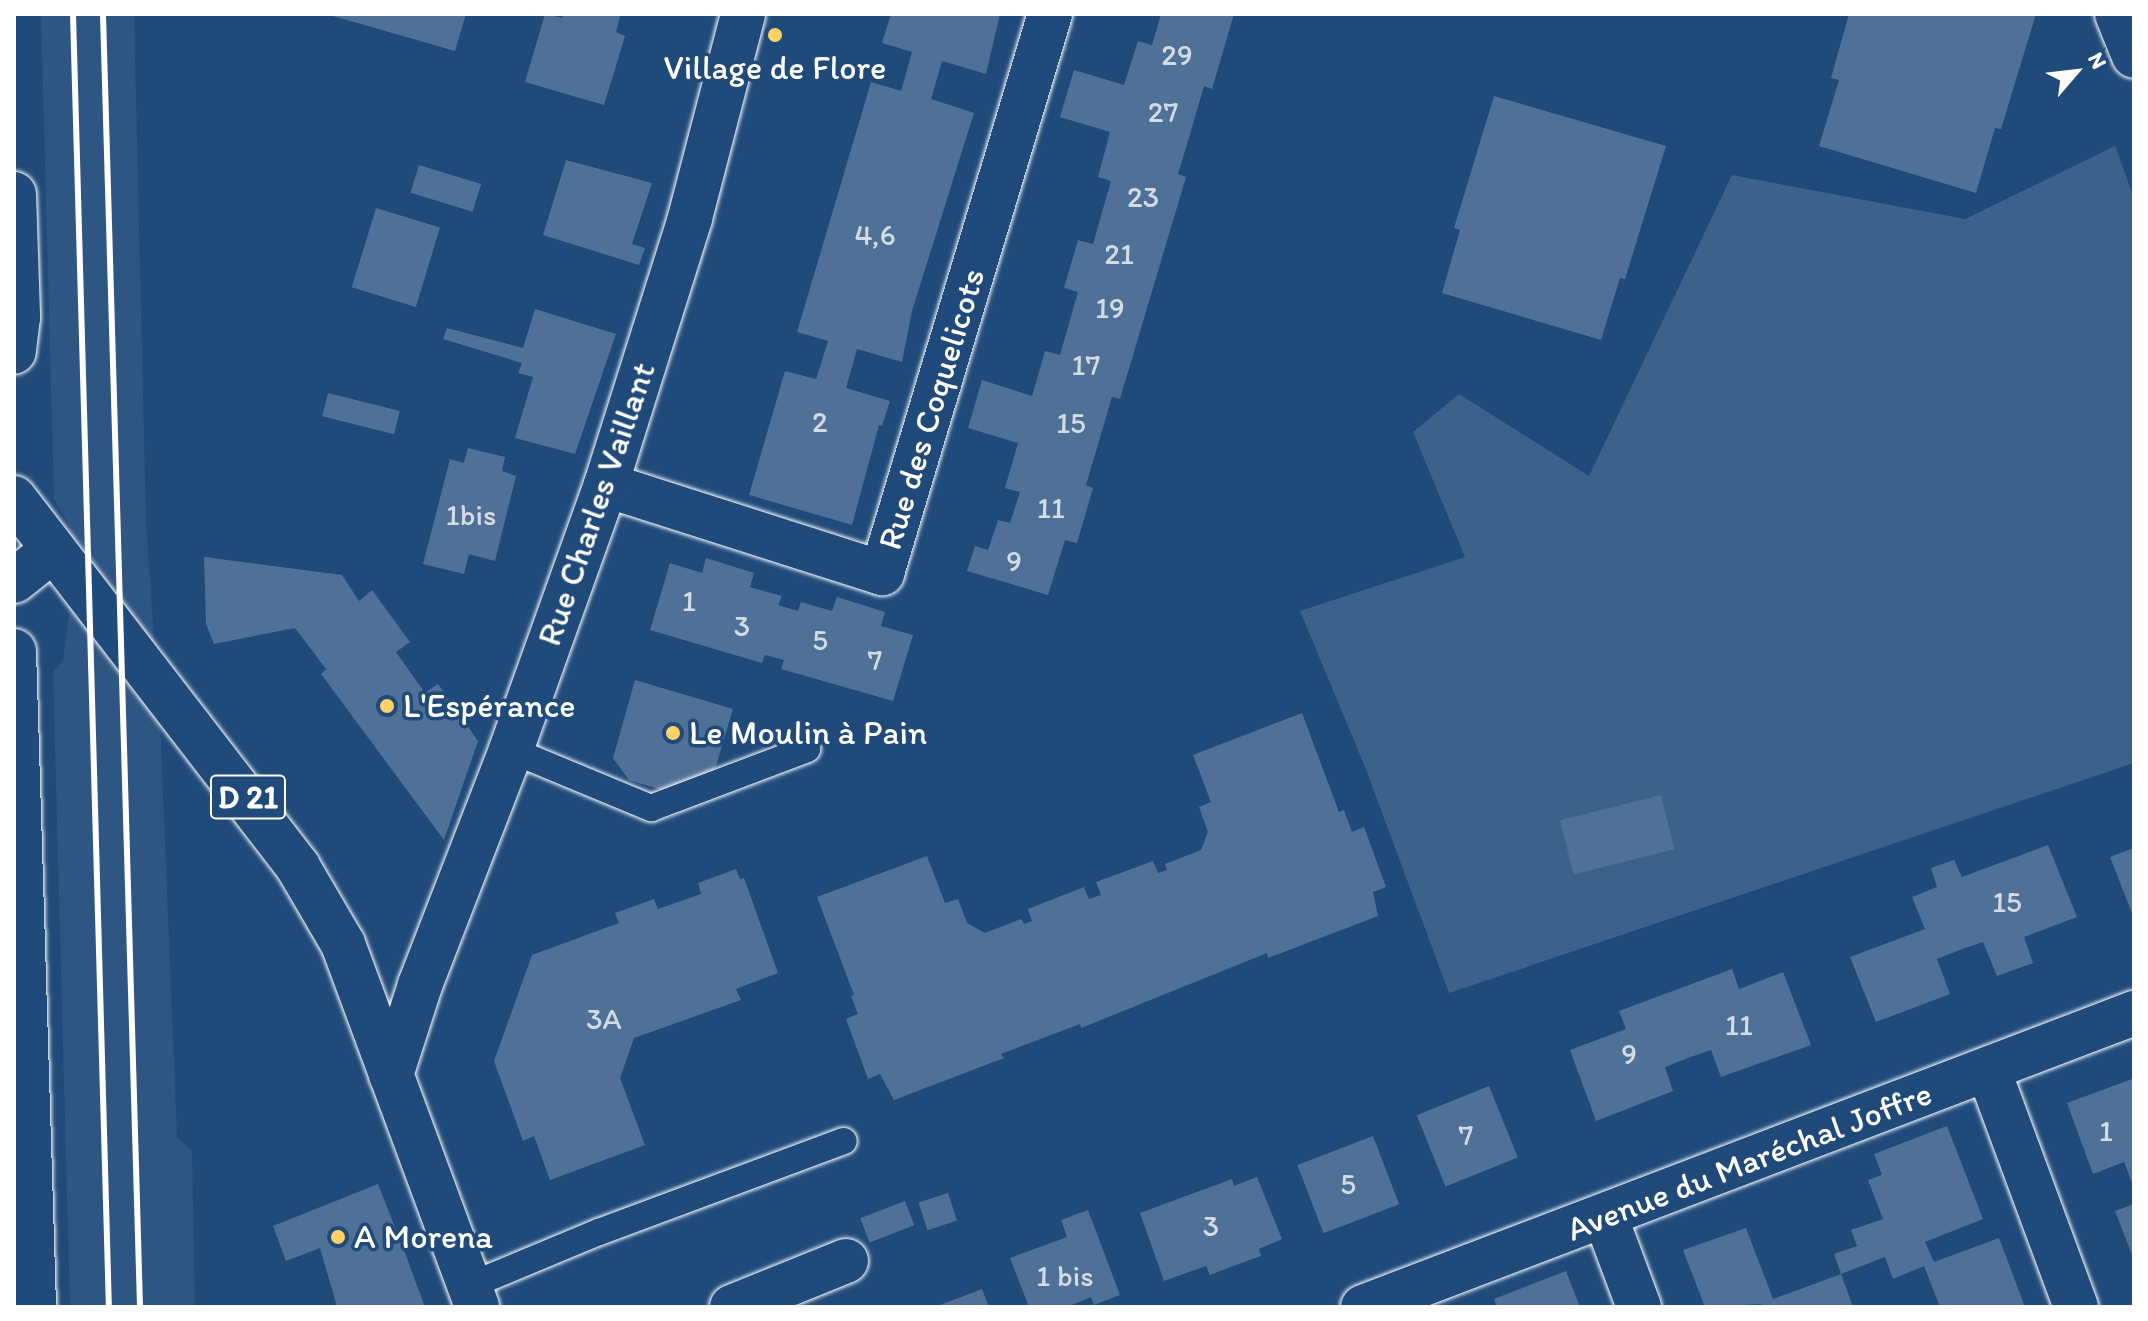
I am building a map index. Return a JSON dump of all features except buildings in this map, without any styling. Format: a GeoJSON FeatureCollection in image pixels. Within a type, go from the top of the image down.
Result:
{"type":"FeatureCollection","features":[{"type":"Feature","properties":{"kind":"street","name":"Rue Charles Vaillant"},"geometry":{"type":"LineString","coordinates":[[391,1075],[420,985],[511,750],[606,485],[690,218],[743,14]]}},
{"type":"Feature","properties":{"kind":"street","name":"Rue des Coquelicots"},"geometry":{"type":"LineString","coordinates":[[606,485],[882,573],[1050,14]]}},
{"type":"Feature","properties":{"kind":"street"},"geometry":{"type":"LineString","coordinates":[[2117,14],[2134,56]]}},
{"type":"Feature","properties":{"kind":"street"},"geometry":{"type":"LineString","coordinates":[[14,194],[18,317],[14,352]]}},
{"type":"Feature","properties":{"kind":"street","name":"D 21"},"geometry":{"type":"LineString","coordinates":[[14,498],[298,867],[343,944],[473,1296]]}},
{"type":"Feature","properties":{"kind":"street"},"geometry":{"type":"LineString","coordinates":[[14,581],[53,550]]}},
{"type":"Feature","properties":{"kind":"street"},"geometry":{"type":"LineString","coordinates":[[14,651],[22,1124],[34,1307]]}},
{"type":"Feature","properties":{"kind":"street","name":"Avenue du Maréchal Joffre"},"geometry":{"type":"LineString","coordinates":[[1363,1307],[2134,1013]]}},
{"type":"Feature","properties":{"kind":"street"},"geometry":{"type":"LineString","coordinates":[[1988,1069],[2076,1307]]}},
{"type":"Feature","properties":{"kind":"street"},"geometry":{"type":"LineString","coordinates":[[1605,1216],[1639,1307]]}},
{"type":"Feature","properties":{"kind":"street"},"geometry":{"type":"LineString","coordinates":[[732,1307],[846,1261]]}},
{"type":"Feature","properties":{"kind":"lane"},"geometry":{"type":"LineString","coordinates":[[511,750],[651,808],[807,749]]}},
{"type":"Feature","properties":{"kind":"lane"},"geometry":{"type":"LineString","coordinates":[[473,1296],[599,1232],[844,1141]]}},
{"type":"Feature","properties":{"kind":"shaded area"},"geometry":{"type":"Polygon","coordinates":[[[41,14],[134,14],[146,521],[161,744],[177,1137],[192,1151],[195,1307],[70,1307],[53,672],[63,661],[71,599],[69,524],[54,499],[41,14]]]}},
{"type":"Feature","properties":{"kind":"shaded area"},"geometry":{"type":"Polygon","coordinates":[[[2115,146],[2134,198],[2134,763],[1449,993],[1365,767],[1300,611],[1465,557],[1413,432],[1459,394],[1589,476],[1732,175],[1965,219],[2115,146]]]}},
{"type":"Feature","properties":{"kind":"railway"},"geometry":{"type":"LineString","coordinates":[[73,14],[109,1307]]}},
{"type":"Feature","properties":{"kind":"railway"},"geometry":{"type":"LineString","coordinates":[[103,14],[140,1307]]}},
{"type":"Feature","properties":{"kind":"place","name":"Village de Flore"},"geometry":{"type":"Point","coordinates":[775,35]}},
{"type":"Feature","properties":{"kind":"place","name":"L'Espérance"},"geometry":{"type":"Point","coordinates":[387,706]}},
{"type":"Feature","properties":{"kind":"place","name":"Le Moulin à Pain"},"geometry":{"type":"Point","coordinates":[673,733]}},
{"type":"Feature","properties":{"kind":"place","name":"A Morena"},"geometry":{"type":"Point","coordinates":[338,1237]}}]}
